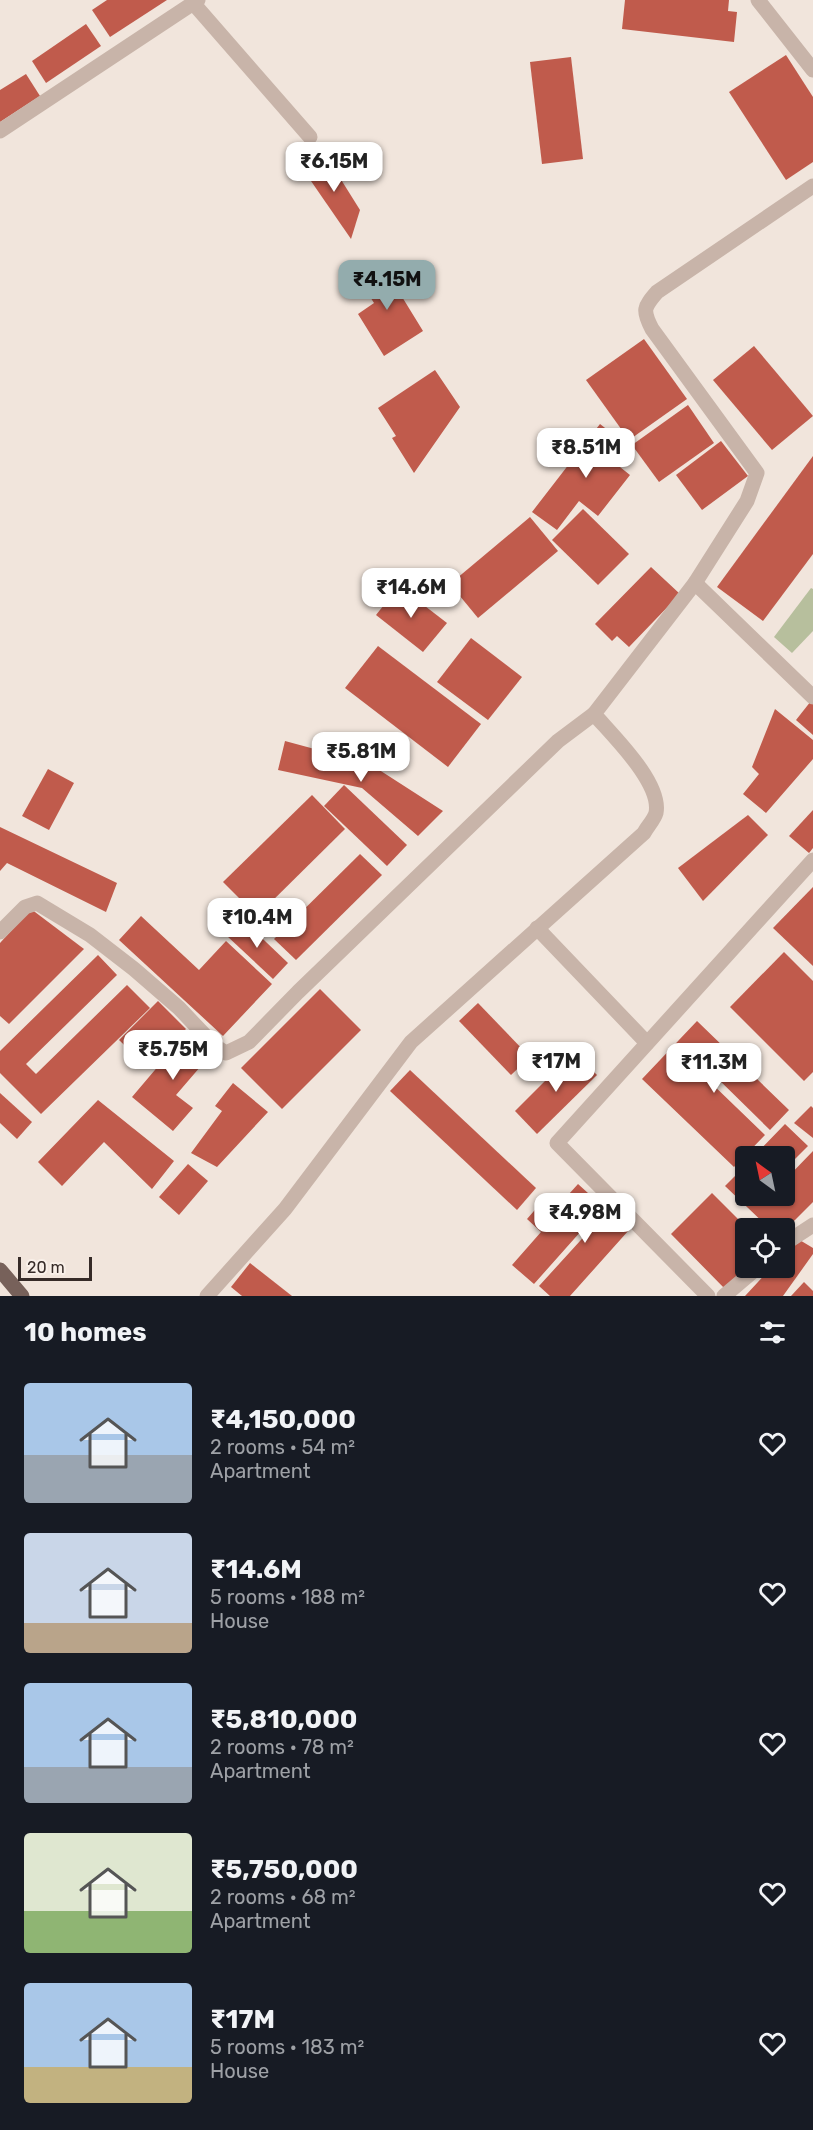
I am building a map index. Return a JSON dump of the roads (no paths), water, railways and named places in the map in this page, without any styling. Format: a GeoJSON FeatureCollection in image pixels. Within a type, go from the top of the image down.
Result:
{"type":"FeatureCollection","features":[{"type":"Feature","properties":{"kind":"main road"},"geometry":{"type":"LineString","coordinates":[[0,1270],[22,1296]]}},
{"type":"Feature","properties":{"kind":"street"},"geometry":{"type":"LineString","coordinates":[[758,0],[813,70]]}},
{"type":"Feature","properties":{"kind":"street"},"geometry":{"type":"LineString","coordinates":[[0,131],[196,2],[310,137]]}},
{"type":"Feature","properties":{"kind":"street"},"geometry":{"type":"LineString","coordinates":[[0,933],[25,907],[37,903],[90,935],[134,969],[179,1008],[215,1046],[226,1053],[249,1042],[558,741],[594,714],[695,583],[747,501],[757,473],[652,329],[645,316],[646,304],[657,292],[813,186]]}},
{"type":"Feature","properties":{"kind":"street"},"geometry":{"type":"LineString","coordinates":[[695,583],[813,697]]}},
{"type":"Feature","properties":{"kind":"street"},"geometry":{"type":"LineString","coordinates":[[207,1296],[285,1209],[411,1042],[644,833],[656,815],[656,796],[648,779],[594,714]]}},
{"type":"Feature","properties":{"kind":"street"},"geometry":{"type":"LineString","coordinates":[[708,1296],[557,1143],[813,860]]}},
{"type":"Feature","properties":{"kind":"street"},"geometry":{"type":"LineString","coordinates":[[537,928],[647,1043]]}},
{"type":"Feature","properties":{"kind":"street"},"geometry":{"type":"LineString","coordinates":[[795,1237],[813,1225]]}},
{"type":"Feature","properties":{"kind":"street"},"geometry":{"type":"LineString","coordinates":[[724,1296],[746,1278]]}}]}
